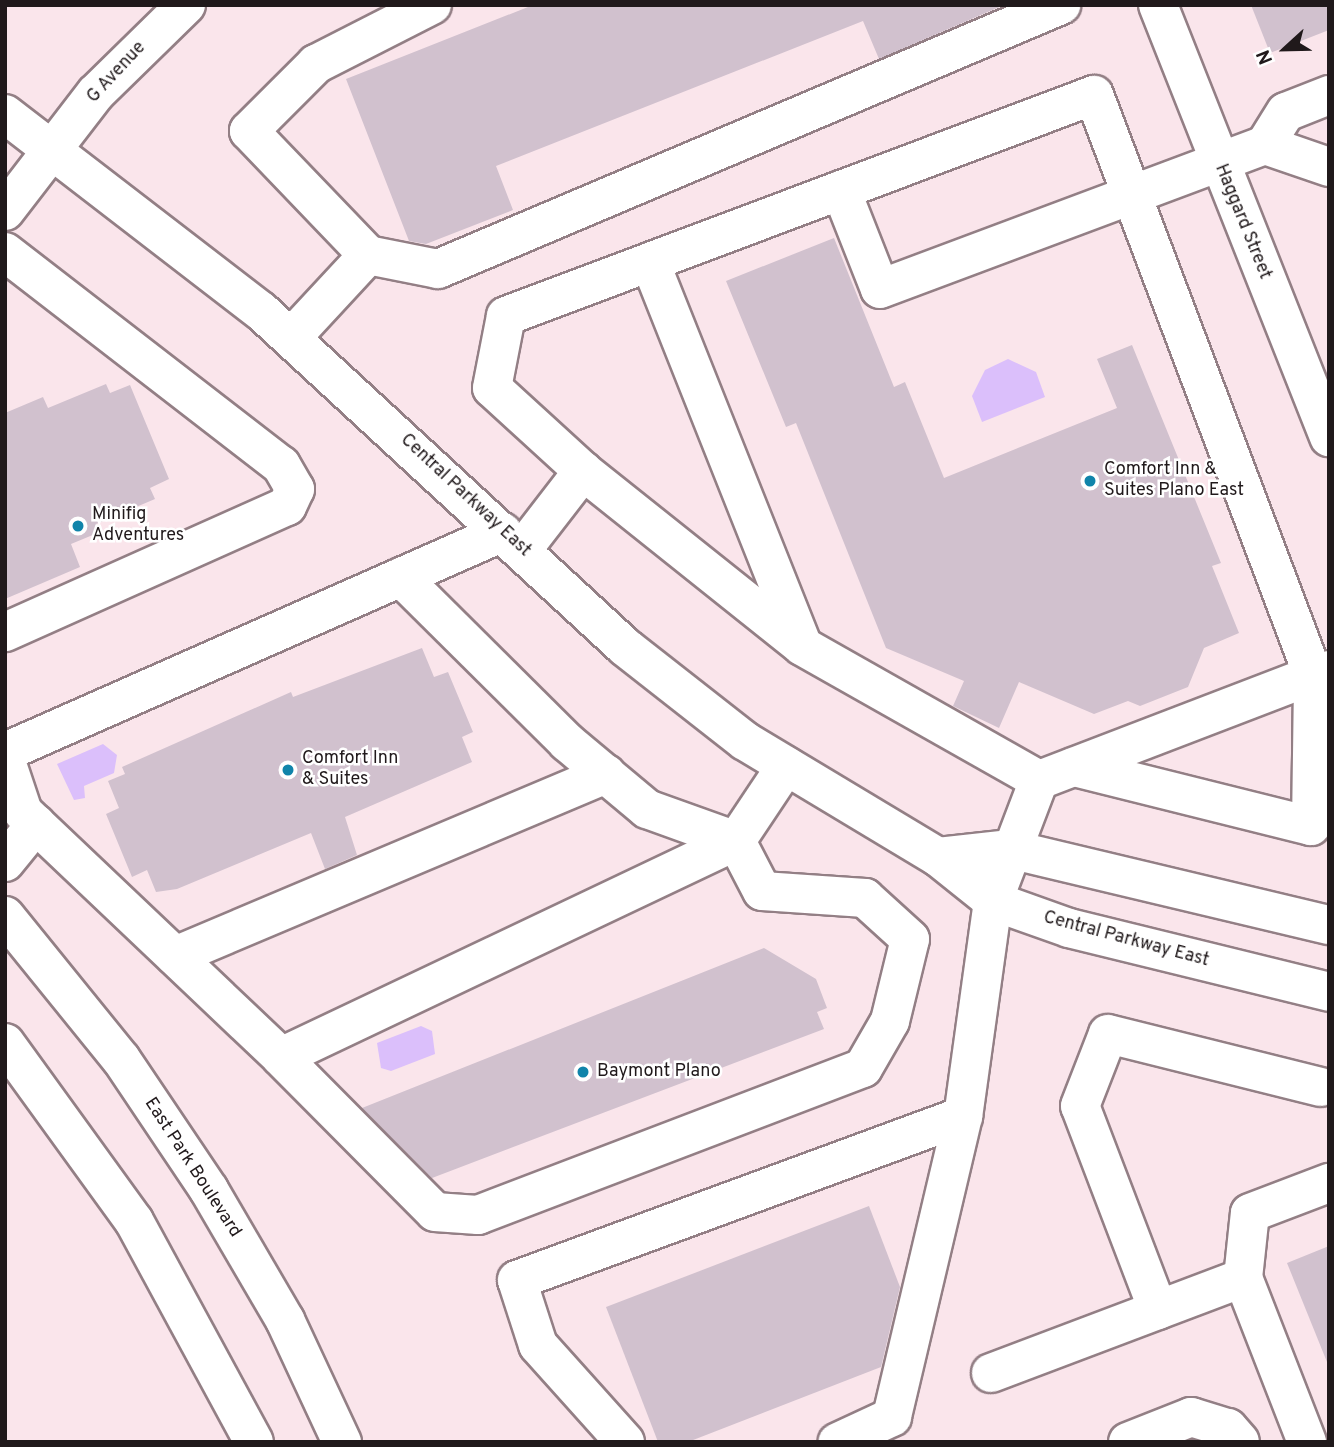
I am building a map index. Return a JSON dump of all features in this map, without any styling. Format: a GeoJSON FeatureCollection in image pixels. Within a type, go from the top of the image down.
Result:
{"type":"FeatureCollection","features":[{"type":"Feature","properties":{"kind":"street","name":"G Avenue"},"geometry":{"type":"LineString","coordinates":[[5,211],[96,93],[186,5]]}},
{"type":"Feature","properties":{"kind":"street","name":"Haggard Street"},"geometry":{"type":"LineString","coordinates":[[1158,5],[1218,162],[1325,414]]}},
{"type":"Feature","properties":{"kind":"street"},"geometry":{"type":"LineString","coordinates":[[407,10],[316,64],[249,131],[368,255],[438,270],[1047,8]]}},
{"type":"Feature","properties":{"kind":"street"},"geometry":{"type":"LineString","coordinates":[[1094,94],[1130,195],[1321,673],[1311,826],[1057,774],[802,646],[583,471],[492,388],[506,316],[841,190],[1094,94]]}},
{"type":"Feature","properties":{"kind":"street"},"geometry":{"type":"LineString","coordinates":[[841,190],[880,289],[1265,145],[1286,112],[1329,95]]}},
{"type":"Feature","properties":{"kind":"street","name":"Central Parkway East"},"geometry":{"type":"LineString","coordinates":[[5,114],[54,147],[292,337],[625,647],[786,766],[938,857],[993,901],[1069,928],[1329,992]]}},
{"type":"Feature","properties":{"kind":"street"},"geometry":{"type":"LineString","coordinates":[[1265,145],[1329,167]]}},
{"type":"Feature","properties":{"kind":"street"},"geometry":{"type":"LineString","coordinates":[[5,252],[271,457],[295,489],[287,506],[5,632]]}},
{"type":"Feature","properties":{"kind":"street"},"geometry":{"type":"LineString","coordinates":[[292,337],[368,255]]}},
{"type":"Feature","properties":{"kind":"street"},"geometry":{"type":"LineString","coordinates":[[650,262],[802,646]]}},
{"type":"Feature","properties":{"kind":"street"},"geometry":{"type":"LineString","coordinates":[[5,752],[401,577],[512,541],[583,471]]}},
{"type":"Feature","properties":{"kind":"street"},"geometry":{"type":"LineString","coordinates":[[5,758],[23,812],[281,1057],[435,1212],[478,1216],[863,1068],[890,1021],[910,939],[865,898],[762,891],[736,841],[647,808],[606,774],[401,577]]}},
{"type":"Feature","properties":{"kind":"street"},"geometry":{"type":"LineString","coordinates":[[838,1442],[892,1417],[963,1116],[993,901],[1009,849],[1057,774],[1321,673]]}},
{"type":"Feature","properties":{"kind":"street"},"geometry":{"type":"LineString","coordinates":[[281,1057],[736,841],[786,766]]}},
{"type":"Feature","properties":{"kind":"street"},"geometry":{"type":"LineString","coordinates":[[175,956],[606,774]]}},
{"type":"Feature","properties":{"kind":"street"},"geometry":{"type":"LineString","coordinates":[[5,862],[36,824]]}},
{"type":"Feature","properties":{"kind":"street"},"geometry":{"type":"LineString","coordinates":[[938,857],[1009,849],[1329,925]]}},
{"type":"Feature","properties":{"kind":"street","name":"East Park Boulevard"},"geometry":{"type":"LineString","coordinates":[[5,916],[121,1059],[209,1190],[285,1320],[342,1442]]}},
{"type":"Feature","properties":{"kind":"street"},"geometry":{"type":"LineString","coordinates":[[1158,1310],[1080,1106],[1108,1034],[1326,1082]]}},
{"type":"Feature","properties":{"kind":"street"},"geometry":{"type":"LineString","coordinates":[[5,1043],[134,1221],[254,1442]]}},
{"type":"Feature","properties":{"kind":"street"},"geometry":{"type":"LineString","coordinates":[[625,1442],[538,1346],[517,1280],[963,1116]]}},
{"type":"Feature","properties":{"kind":"street"},"geometry":{"type":"LineString","coordinates":[[1307,1442],[1244,1278],[1250,1213],[1329,1183]]}},
{"type":"Feature","properties":{"kind":"street"},"geometry":{"type":"LineString","coordinates":[[990,1373],[1244,1278]]}},
{"type":"Feature","properties":{"kind":"street"},"geometry":{"type":"LineString","coordinates":[[1128,1442],[1191,1417],[1228,1428],[1240,1442]]}},
{"type":"Feature","properties":{"kind":"shaded area"},"geometry":{"type":"Polygon","coordinates":[[[1008,359],[1036,372],[1045,397],[982,422],[972,396],[985,370],[1008,359]]]}},
{"type":"Feature","properties":{"kind":"shaded area"},"geometry":{"type":"Polygon","coordinates":[[[103,744],[117,755],[114,773],[84,786],[85,798],[74,800],[57,764],[103,744]]]}},
{"type":"Feature","properties":{"kind":"shaded area"},"geometry":{"type":"Polygon","coordinates":[[[421,1026],[432,1031],[435,1054],[391,1071],[381,1068],[377,1043],[421,1026]]]}},
{"type":"Feature","properties":{"kind":"building"},"geometry":{"type":"Polygon","coordinates":[[[533,5],[1004,5],[879,59],[863,21],[496,166],[513,210],[426,244],[409,241],[346,79],[533,5]]]}},
{"type":"Feature","properties":{"kind":"building"},"geometry":{"type":"Polygon","coordinates":[[[1251,5],[1329,5],[1329,30],[1270,53],[1251,5]]]}},
{"type":"Feature","properties":{"kind":"building","name":"Comfort Inn & Suites Plano East"},"geometry":{"type":"Polygon","coordinates":[[[834,238],[894,387],[905,382],[944,478],[1117,408],[1097,359],[1132,345],[1221,563],[1212,566],[1239,633],[1204,648],[1188,687],[1140,706],[1128,701],[1094,714],[1019,682],[999,728],[953,706],[964,681],[886,648],[796,423],[786,427],[726,281],[834,238]]]}},
{"type":"Feature","properties":{"kind":"building"},"geometry":{"type":"Polygon","coordinates":[[[106,384],[110,393],[130,385],[169,479],[150,488],[155,499],[96,524],[100,532],[71,544],[80,567],[5,599],[5,413],[43,397],[48,408],[106,384]]]}},
{"type":"Feature","properties":{"kind":"building","name":"Comfort Inn & Suites"},"geometry":{"type":"Polygon","coordinates":[[[422,648],[434,677],[448,672],[473,732],[462,737],[472,762],[345,817],[357,855],[325,869],[311,833],[177,889],[156,892],[147,870],[132,877],[106,814],[119,808],[108,781],[125,774],[122,767],[291,692],[293,697],[422,648]]]}},
{"type":"Feature","properties":{"kind":"building","name":"Baymont Plano"},"geometry":{"type":"Polygon","coordinates":[[[764,948],[816,979],[827,1008],[817,1012],[824,1029],[432,1178],[362,1108],[764,948]]]}},
{"type":"Feature","properties":{"kind":"building"},"geometry":{"type":"Polygon","coordinates":[[[869,1206],[900,1287],[881,1367],[688,1442],[658,1442],[606,1307],[869,1206]]]}},
{"type":"Feature","properties":{"kind":"building"},"geometry":{"type":"Polygon","coordinates":[[[1329,1246],[1329,1362],[1327,1362],[1287,1263],[1329,1246]]]}},
{"type":"Feature","properties":{"kind":"place","name":"Comfort Inn & Suites Plano East"},"geometry":{"type":"Point","coordinates":[1090,481]}},
{"type":"Feature","properties":{"kind":"place","name":"Minifig Adventures"},"geometry":{"type":"Point","coordinates":[78,526]}},
{"type":"Feature","properties":{"kind":"place","name":"Comfort Inn & Suites"},"geometry":{"type":"Point","coordinates":[288,770]}},
{"type":"Feature","properties":{"kind":"place","name":"Baymont Plano"},"geometry":{"type":"Point","coordinates":[583,1072]}}]}
